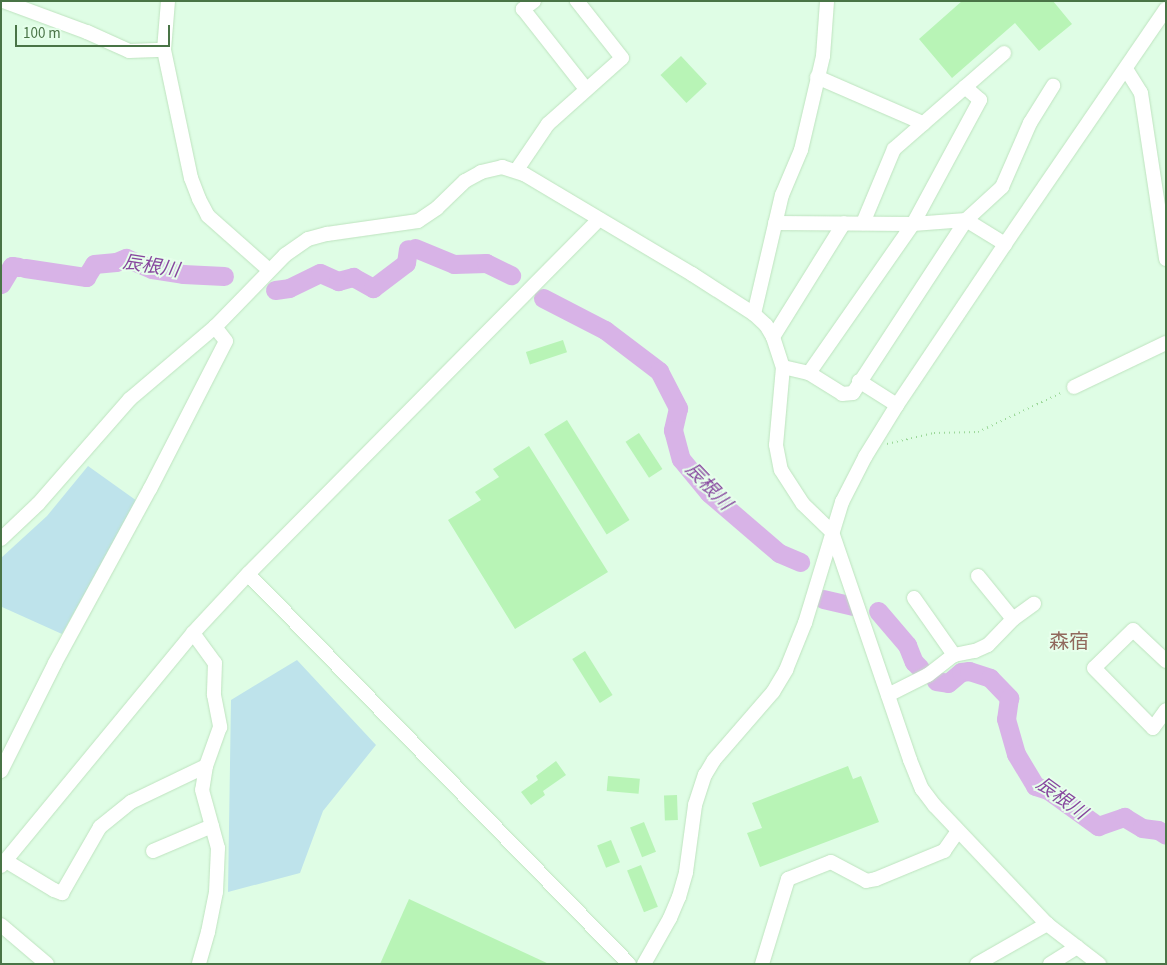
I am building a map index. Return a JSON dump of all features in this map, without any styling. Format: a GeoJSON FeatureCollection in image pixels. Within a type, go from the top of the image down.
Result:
{"type":"FeatureCollection","features":[{"type":"Feature","properties":{"kind":"street"},"geometry":{"type":"LineString","coordinates":[[4,1],[87,32],[129,51],[164,50]]}},
{"type":"Feature","properties":{"kind":"street"},"geometry":{"type":"LineString","coordinates":[[168,1],[164,50],[191,178],[208,216],[269,270]]}},
{"type":"Feature","properties":{"kind":"street"},"geometry":{"type":"LineString","coordinates":[[534,1],[523,9],[586,89]]}},
{"type":"Feature","properties":{"kind":"street"},"geometry":{"type":"LineString","coordinates":[[516,171],[548,124],[622,58],[577,1]]}},
{"type":"Feature","properties":{"kind":"street"},"geometry":{"type":"LineString","coordinates":[[754,314],[782,195],[801,150],[823,56],[827,1]]}},
{"type":"Feature","properties":{"kind":"street"},"geometry":{"type":"LineString","coordinates":[[644,964],[670,918],[679,897],[686,872],[695,806],[705,775],[714,760],[773,692],[786,670],[805,623],[842,502],[873,444],[1005,244],[1166,9]]}},
{"type":"Feature","properties":{"kind":"street"},"geometry":{"type":"LineString","coordinates":[[863,223],[894,149],[1004,53]]}},
{"type":"Feature","properties":{"kind":"street"},"geometry":{"type":"LineString","coordinates":[[1126,69],[1141,92],[1166,259]]}},
{"type":"Feature","properties":{"kind":"street"},"geometry":{"type":"LineString","coordinates":[[817,78],[923,123]]}},
{"type":"Feature","properties":{"kind":"street"},"geometry":{"type":"LineString","coordinates":[[783,367],[809,374],[842,394],[853,393],[859,381],[966,220],[1002,187],[1030,123],[1053,86]]}},
{"type":"Feature","properties":{"kind":"street"},"geometry":{"type":"LineString","coordinates":[[809,374],[914,224],[980,100],[965,88]]}},
{"type":"Feature","properties":{"kind":"street"},"geometry":{"type":"LineString","coordinates":[[1,539],[38,504],[130,399],[215,327],[284,255],[308,239],[418,221],[437,208],[465,181],[481,172],[502,167],[524,174],[754,314],[773,338],[783,367],[776,444],[781,470],[803,504],[832,532],[910,760],[922,789],[934,806],[1047,924],[1099,964]]}},
{"type":"Feature","properties":{"kind":"street"},"geometry":{"type":"LineString","coordinates":[[206,766],[131,802],[100,827],[62,893],[4,864],[193,634],[248,574],[599,219]]}},
{"type":"Feature","properties":{"kind":"street"},"geometry":{"type":"LineString","coordinates":[[775,223],[914,224],[966,220],[1005,244]]}},
{"type":"Feature","properties":{"kind":"street"},"geometry":{"type":"LineString","coordinates":[[773,338],[844,223]]}},
{"type":"Feature","properties":{"kind":"street"},"geometry":{"type":"LineString","coordinates":[[1,771],[55,663],[150,489],[226,341],[215,327]]}},
{"type":"Feature","properties":{"kind":"street"},"geometry":{"type":"LineString","coordinates":[[1074,387],[1166,343]]}},
{"type":"Feature","properties":{"kind":"street"},"geometry":{"type":"LineString","coordinates":[[859,381],[897,405]]}},
{"type":"Feature","properties":{"kind":"street"},"geometry":{"type":"LineString","coordinates":[[248,574],[628,964]]}},
{"type":"Feature","properties":{"kind":"street"},"geometry":{"type":"LineString","coordinates":[[978,576],[1013,619]]}},
{"type":"Feature","properties":{"kind":"street"},"geometry":{"type":"LineString","coordinates":[[914,598],[954,655]]}},
{"type":"Feature","properties":{"kind":"street"},"geometry":{"type":"LineString","coordinates":[[888,695],[928,675],[954,655],[975,651],[988,646],[1013,619],[1034,604]]}},
{"type":"Feature","properties":{"kind":"street"},"geometry":{"type":"LineString","coordinates":[[1166,661],[1133,630],[1094,668],[1153,728],[1166,710]]}},
{"type":"Feature","properties":{"kind":"street"},"geometry":{"type":"LineString","coordinates":[[193,634],[216,663],[214,695],[220,727],[206,766],[202,790],[218,848],[216,892],[199,964]]}},
{"type":"Feature","properties":{"kind":"street"},"geometry":{"type":"LineString","coordinates":[[153,852],[212,826]]}},
{"type":"Feature","properties":{"kind":"street"},"geometry":{"type":"LineString","coordinates":[[762,964],[788,879],[832,862],[866,881],[876,879],[944,851],[958,831]]}},
{"type":"Feature","properties":{"kind":"street"},"geometry":{"type":"LineString","coordinates":[[977,964],[1047,924]]}},
{"type":"Feature","properties":{"kind":"street"},"geometry":{"type":"LineString","coordinates":[[1,925],[47,964]]}},
{"type":"Feature","properties":{"kind":"street"},"geometry":{"type":"LineString","coordinates":[[1050,964],[1077,947]]}},
{"type":"Feature","properties":{"kind":"path"},"geometry":{"type":"LineString","coordinates":[[873,444],[886,444],[934,433],[978,432],[1074,387]]}},
{"type":"Feature","properties":{"kind":"shaded area"},"geometry":{"type":"Polygon","coordinates":[[[88,466],[137,501],[62,634],[2,607],[1,558],[47,516],[88,466]]]}},
{"type":"Feature","properties":{"kind":"shaded area"},"geometry":{"type":"Polygon","coordinates":[[[297,660],[376,745],[323,811],[300,873],[228,892],[231,700],[297,660]]]}},
{"type":"Feature","properties":{"kind":"building"},"geometry":{"type":"Polygon","coordinates":[[[962,1],[1053,1],[1072,24],[1039,51],[1015,23],[952,78],[919,39],[962,1]]]}},
{"type":"Feature","properties":{"kind":"building"},"geometry":{"type":"Polygon","coordinates":[[[681,56],[707,84],[686,103],[661,75],[681,56]]]}},
{"type":"Feature","properties":{"kind":"building"},"geometry":{"type":"Polygon","coordinates":[[[563,340],[567,352],[530,364],[526,352],[563,340]]]}},
{"type":"Feature","properties":{"kind":"building"},"geometry":{"type":"Polygon","coordinates":[[[567,420],[630,520],[607,534],[544,434],[567,420]]]}},
{"type":"Feature","properties":{"kind":"building"},"geometry":{"type":"Polygon","coordinates":[[[639,433],[662,469],[649,478],[626,442],[639,433]]]}},
{"type":"Feature","properties":{"kind":"building"},"geometry":{"type":"Polygon","coordinates":[[[529,446],[608,572],[515,629],[448,520],[481,500],[475,492],[499,477],[493,469],[529,446]]]}},
{"type":"Feature","properties":{"kind":"building"},"geometry":{"type":"Polygon","coordinates":[[[585,651],[613,695],[600,703],[572,659],[585,651]]]}},
{"type":"Feature","properties":{"kind":"building"},"geometry":{"type":"Polygon","coordinates":[[[556,761],[566,775],[543,791],[545,795],[531,805],[521,792],[538,780],[536,776],[556,761]]]}},
{"type":"Feature","properties":{"kind":"building"},"geometry":{"type":"Polygon","coordinates":[[[848,766],[853,779],[861,776],[879,822],[760,867],[747,833],[762,828],[752,803],[848,766]]]}},
{"type":"Feature","properties":{"kind":"building"},"geometry":{"type":"Polygon","coordinates":[[[608,776],[640,779],[639,794],[607,791],[608,776]]]}},
{"type":"Feature","properties":{"kind":"building"},"geometry":{"type":"Polygon","coordinates":[[[664,795],[677,795],[678,820],[665,820],[664,795]]]}},
{"type":"Feature","properties":{"kind":"building"},"geometry":{"type":"Polygon","coordinates":[[[644,822],[656,852],[642,857],[630,828],[644,822]]]}},
{"type":"Feature","properties":{"kind":"building"},"geometry":{"type":"Polygon","coordinates":[[[611,840],[620,862],[606,868],[597,846],[611,840]]]}},
{"type":"Feature","properties":{"kind":"building"},"geometry":{"type":"Polygon","coordinates":[[[641,865],[658,907],[644,912],[627,871],[641,865]]]}},
{"type":"Feature","properties":{"kind":"building"},"geometry":{"type":"Polygon","coordinates":[[[409,899],[549,964],[380,964],[409,899]]]}},
{"type":"Feature","properties":{"kind":"waterway","name":"辰根川"},"geometry":{"type":"LineString","coordinates":[[415,248],[454,264],[486,263],[511,275]]}},
{"type":"Feature","properties":{"kind":"waterway","name":"辰根川"},"geometry":{"type":"LineString","coordinates":[[275,290],[289,288],[320,273],[338,281],[353,277],[373,288],[406,263],[408,249]]}},
{"type":"Feature","properties":{"kind":"waterway","name":"辰根川"},"geometry":{"type":"LineString","coordinates":[[25,268],[86,277],[94,264],[116,262],[126,258],[152,269],[183,274],[224,276]]}},
{"type":"Feature","properties":{"kind":"waterway","name":"辰根川"},"geometry":{"type":"LineString","coordinates":[[1,284],[12,266],[19,267]]}},
{"type":"Feature","properties":{"kind":"waterway","name":"辰根川"},"geometry":{"type":"LineString","coordinates":[[543,298],[605,330],[659,371],[678,408],[673,430],[681,459],[709,493],[779,553],[800,562]]}},
{"type":"Feature","properties":{"kind":"waterway","name":"辰根川"},"geometry":{"type":"LineString","coordinates":[[823,599],[853,606]]}},
{"type":"Feature","properties":{"kind":"waterway","name":"辰根川"},"geometry":{"type":"LineString","coordinates":[[878,611],[907,645],[914,662],[920,668]]}},
{"type":"Feature","properties":{"kind":"waterway","name":"辰根川"},"geometry":{"type":"LineString","coordinates":[[936,681],[948,683],[961,672],[969,671],[990,678],[1009,698],[1006,719],[1016,754],[1035,786],[1048,790],[1098,826],[1124,817],[1142,828],[1158,830],[1166,835]]}},
{"type":"Feature","properties":{"kind":"district","name":"森宿"},"geometry":{"type":"Point","coordinates":[1069,642]}}]}
